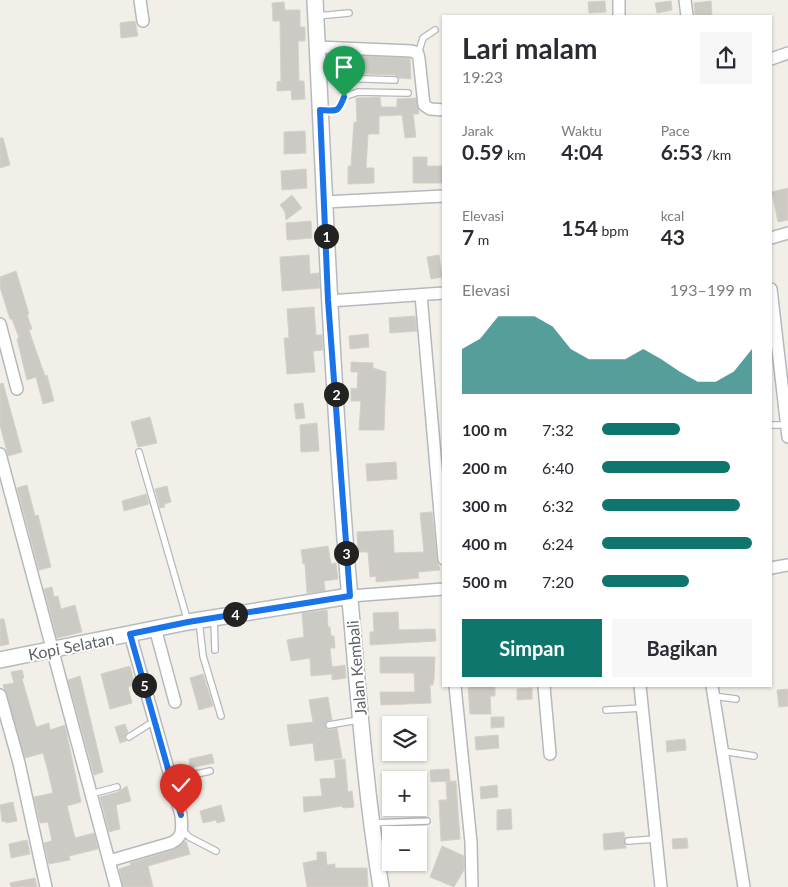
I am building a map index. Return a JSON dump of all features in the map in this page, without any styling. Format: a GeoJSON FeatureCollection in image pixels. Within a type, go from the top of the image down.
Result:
{"type":"FeatureCollection","features":[{"type":"Feature","properties":{"kind":"street"},"geometry":{"type":"LineString","coordinates":[[140,0],[143,21]]}},
{"type":"Feature","properties":{"kind":"street","name":"Jalan Kembali"},"geometry":{"type":"LineString","coordinates":[[315,0],[328,300],[350,596],[372,823],[382,886]]}},
{"type":"Feature","properties":{"kind":"street"},"geometry":{"type":"LineString","coordinates":[[619,0],[619,15]]}},
{"type":"Feature","properties":{"kind":"street"},"geometry":{"type":"LineString","coordinates":[[685,0],[687,15]]}},
{"type":"Feature","properties":{"kind":"street"},"geometry":{"type":"LineString","coordinates":[[317,47],[406,50],[418,54],[424,105],[430,110],[442,110]]}},
{"type":"Feature","properties":{"kind":"street"},"geometry":{"type":"LineString","coordinates":[[772,59],[788,53]]}},
{"type":"Feature","properties":{"kind":"street"},"geometry":{"type":"LineString","coordinates":[[324,202],[442,196]]}},
{"type":"Feature","properties":{"kind":"street"},"geometry":{"type":"LineString","coordinates":[[772,238],[788,233]]}},
{"type":"Feature","properties":{"kind":"street"},"geometry":{"type":"LineString","coordinates":[[328,300],[442,294]]}},
{"type":"Feature","properties":{"kind":"street"},"geometry":{"type":"LineString","coordinates":[[421,295],[442,536]]}},
{"type":"Feature","properties":{"kind":"street"},"geometry":{"type":"LineString","coordinates":[[772,296],[785,387],[787,431]]}},
{"type":"Feature","properties":{"kind":"street"},"geometry":{"type":"LineString","coordinates":[[0,324],[17,389]]}},
{"type":"Feature","properties":{"kind":"street"},"geometry":{"type":"LineString","coordinates":[[0,454],[116,887]]}},
{"type":"Feature","properties":{"kind":"street"},"geometry":{"type":"LineString","coordinates":[[772,568],[788,565]]}},
{"type":"Feature","properties":{"kind":"street"},"geometry":{"type":"LineString","coordinates":[[350,596],[442,588]]}},
{"type":"Feature","properties":{"kind":"street","name":"Kopi Selatan"},"geometry":{"type":"LineString","coordinates":[[0,660],[155,628],[350,596]]}},
{"type":"Feature","properties":{"kind":"street"},"geometry":{"type":"LineString","coordinates":[[155,628],[175,702]]}},
{"type":"Feature","properties":{"kind":"street"},"geometry":{"type":"LineString","coordinates":[[109,861],[171,843],[177,840],[183,830],[172,780],[130,634]]}},
{"type":"Feature","properties":{"kind":"street"},"geometry":{"type":"LineString","coordinates":[[455,687],[470,832],[472,887]]}},
{"type":"Feature","properties":{"kind":"street"},"geometry":{"type":"LineString","coordinates":[[544,687],[550,754]]}},
{"type":"Feature","properties":{"kind":"street"},"geometry":{"type":"LineString","coordinates":[[640,687],[661,887]]}},
{"type":"Feature","properties":{"kind":"street"},"geometry":{"type":"LineString","coordinates":[[713,691],[744,887]]}},
{"type":"Feature","properties":{"kind":"street"},"geometry":{"type":"LineString","coordinates":[[0,695],[19,763],[46,887]]}},
{"type":"Feature","properties":{"kind":"lane"},"geometry":{"type":"LineString","coordinates":[[315,16],[349,13]]}},
{"type":"Feature","properties":{"kind":"lane"},"geometry":{"type":"LineString","coordinates":[[418,54],[423,38],[435,30]]}},
{"type":"Feature","properties":{"kind":"lane"},"geometry":{"type":"LineString","coordinates":[[318,74],[336,78],[395,80]]}},
{"type":"Feature","properties":{"kind":"lane"},"geometry":{"type":"LineString","coordinates":[[320,110],[336,111],[339,109],[344,97],[358,92],[408,93]]}},
{"type":"Feature","properties":{"kind":"lane"},"geometry":{"type":"LineString","coordinates":[[772,425],[787,431]]}},
{"type":"Feature","properties":{"kind":"lane"},"geometry":{"type":"LineString","coordinates":[[139,452],[200,620],[215,650]]}},
{"type":"Feature","properties":{"kind":"lane"},"geometry":{"type":"LineString","coordinates":[[200,620],[205,664],[221,716]]}},
{"type":"Feature","properties":{"kind":"lane"},"geometry":{"type":"LineString","coordinates":[[713,691],[736,699]]}},
{"type":"Feature","properties":{"kind":"lane"},"geometry":{"type":"LineString","coordinates":[[606,710],[642,708]]}},
{"type":"Feature","properties":{"kind":"lane"},"geometry":{"type":"LineString","coordinates":[[328,725],[361,720]]}},
{"type":"Feature","properties":{"kind":"lane"},"geometry":{"type":"LineString","coordinates":[[129,737],[154,721]]}},
{"type":"Feature","properties":{"kind":"lane"},"geometry":{"type":"LineString","coordinates":[[722,751],[754,756]]}},
{"type":"Feature","properties":{"kind":"lane"},"geometry":{"type":"LineString","coordinates":[[172,780],[210,771]]}},
{"type":"Feature","properties":{"kind":"lane"},"geometry":{"type":"LineString","coordinates":[[91,794],[117,787]]}},
{"type":"Feature","properties":{"kind":"lane"},"geometry":{"type":"LineString","coordinates":[[372,823],[427,821]]}},
{"type":"Feature","properties":{"kind":"lane"},"geometry":{"type":"LineString","coordinates":[[183,830],[189,837],[216,851]]}},
{"type":"Feature","properties":{"kind":"lane"},"geometry":{"type":"LineString","coordinates":[[628,841],[656,839]]}},
{"type":"Feature","properties":{"kind":"building"},"geometry":{"type":"Polygon","coordinates":[[[605,1],[606,12],[589,13],[588,2],[605,1]]]}},
{"type":"Feature","properties":{"kind":"building"},"geometry":{"type":"Polygon","coordinates":[[[671,1],[672,10],[657,13],[655,3],[671,1]]]}},
{"type":"Feature","properties":{"kind":"building"},"geometry":{"type":"Polygon","coordinates":[[[711,1],[712,15],[695,15],[694,3],[711,1]]]}},
{"type":"Feature","properties":{"kind":"building"},"geometry":{"type":"Polygon","coordinates":[[[284,2],[285,10],[300,10],[300,27],[305,27],[305,41],[298,41],[299,81],[304,81],[305,99],[292,100],[291,90],[277,91],[277,82],[281,81],[280,21],[273,21],[272,3],[284,2]]]}},
{"type":"Feature","properties":{"kind":"building"},"geometry":{"type":"Polygon","coordinates":[[[135,21],[138,36],[121,38],[120,23],[135,21]]]}},
{"type":"Feature","properties":{"kind":"building"},"geometry":{"type":"Polygon","coordinates":[[[337,55],[410,58],[411,79],[399,78],[395,75],[336,73],[337,55]]]}},
{"type":"Feature","properties":{"kind":"building"},"geometry":{"type":"Polygon","coordinates":[[[380,97],[381,107],[397,107],[397,99],[416,98],[419,114],[413,114],[416,137],[405,138],[402,115],[379,116],[379,134],[368,134],[366,168],[374,168],[374,183],[348,184],[348,166],[351,166],[354,122],[357,122],[356,98],[380,97]]]}},
{"type":"Feature","properties":{"kind":"building"},"geometry":{"type":"Polygon","coordinates":[[[305,131],[306,153],[284,154],[284,132],[305,131]]]}},
{"type":"Feature","properties":{"kind":"building"},"geometry":{"type":"Polygon","coordinates":[[[0,138],[3,138],[10,165],[0,168],[0,138]]]}},
{"type":"Feature","properties":{"kind":"building"},"geometry":{"type":"Polygon","coordinates":[[[413,157],[427,157],[427,166],[442,166],[442,183],[413,183],[413,157]]]}},
{"type":"Feature","properties":{"kind":"building"},"geometry":{"type":"Polygon","coordinates":[[[306,169],[307,188],[282,190],[281,171],[306,169]]]}},
{"type":"Feature","properties":{"kind":"building"},"geometry":{"type":"Polygon","coordinates":[[[788,188],[788,220],[778,222],[772,192],[788,188]]]}},
{"type":"Feature","properties":{"kind":"building"},"geometry":{"type":"Polygon","coordinates":[[[292,195],[302,208],[286,220],[285,212],[280,205],[292,195]]]}},
{"type":"Feature","properties":{"kind":"building"},"geometry":{"type":"Polygon","coordinates":[[[311,221],[312,238],[287,240],[286,223],[311,221]]]}},
{"type":"Feature","properties":{"kind":"building"},"geometry":{"type":"Polygon","coordinates":[[[309,255],[310,274],[319,273],[320,288],[282,291],[280,257],[309,255]]]}},
{"type":"Feature","properties":{"kind":"building"},"geometry":{"type":"Polygon","coordinates":[[[439,255],[442,277],[431,279],[427,257],[439,255]]]}},
{"type":"Feature","properties":{"kind":"building"},"geometry":{"type":"Polygon","coordinates":[[[16,271],[29,314],[27,315],[32,329],[29,330],[45,376],[47,375],[54,401],[43,404],[36,377],[27,380],[17,339],[19,338],[12,319],[10,319],[0,287],[0,277],[16,271]]]}},
{"type":"Feature","properties":{"kind":"building"},"geometry":{"type":"Polygon","coordinates":[[[314,307],[316,335],[322,335],[323,350],[313,351],[315,372],[287,374],[284,338],[289,338],[287,309],[314,307]]]}},
{"type":"Feature","properties":{"kind":"building"},"geometry":{"type":"Polygon","coordinates":[[[415,316],[417,331],[390,333],[389,318],[415,316]]]}},
{"type":"Feature","properties":{"kind":"building"},"geometry":{"type":"Polygon","coordinates":[[[368,334],[369,347],[350,349],[349,336],[368,334]]]}},
{"type":"Feature","properties":{"kind":"building"},"geometry":{"type":"Polygon","coordinates":[[[351,362],[373,363],[373,368],[386,372],[384,430],[359,430],[361,401],[351,401],[351,388],[357,389],[358,372],[351,372],[351,362]]]}},
{"type":"Feature","properties":{"kind":"building"},"geometry":{"type":"Polygon","coordinates":[[[3,383],[22,452],[8,456],[0,425],[0,384],[3,383]]]}},
{"type":"Feature","properties":{"kind":"building"},"geometry":{"type":"Polygon","coordinates":[[[303,403],[305,418],[296,419],[294,404],[303,403]]]}},
{"type":"Feature","properties":{"kind":"building"},"geometry":{"type":"Polygon","coordinates":[[[150,417],[157,443],[138,447],[131,422],[150,417]]]}},
{"type":"Feature","properties":{"kind":"building"},"geometry":{"type":"Polygon","coordinates":[[[317,423],[319,451],[301,452],[300,425],[317,423]]]}},
{"type":"Feature","properties":{"kind":"building"},"geometry":{"type":"Polygon","coordinates":[[[396,462],[397,479],[367,481],[366,464],[396,462]]]}},
{"type":"Feature","properties":{"kind":"building"},"geometry":{"type":"Polygon","coordinates":[[[27,485],[35,516],[38,515],[51,567],[39,570],[17,488],[27,485]]]}},
{"type":"Feature","properties":{"kind":"building"},"geometry":{"type":"Polygon","coordinates":[[[167,486],[171,502],[164,504],[165,507],[160,508],[155,489],[167,486]]]}},
{"type":"Feature","properties":{"kind":"building"},"geometry":{"type":"Polygon","coordinates":[[[146,494],[149,504],[124,511],[122,501],[146,494]]]}},
{"type":"Feature","properties":{"kind":"building"},"geometry":{"type":"Polygon","coordinates":[[[432,512],[437,560],[440,570],[418,572],[419,578],[376,582],[376,576],[370,577],[368,552],[358,552],[357,532],[393,530],[394,553],[424,552],[420,513],[432,512]]]}},
{"type":"Feature","properties":{"kind":"building"},"geometry":{"type":"Polygon","coordinates":[[[328,546],[331,564],[336,563],[338,579],[324,581],[325,591],[307,593],[305,564],[303,564],[301,550],[328,546]]]}},
{"type":"Feature","properties":{"kind":"building"},"geometry":{"type":"Polygon","coordinates":[[[52,587],[54,597],[58,596],[61,609],[75,605],[82,632],[57,638],[44,589],[52,587]]]}},
{"type":"Feature","properties":{"kind":"building"},"geometry":{"type":"Polygon","coordinates":[[[327,610],[328,627],[330,627],[331,636],[334,636],[335,648],[330,648],[332,667],[345,665],[346,678],[332,680],[332,674],[311,676],[310,658],[291,661],[287,640],[304,637],[302,613],[327,610]]]}},
{"type":"Feature","properties":{"kind":"building"},"geometry":{"type":"Polygon","coordinates":[[[398,612],[399,630],[435,629],[436,641],[370,645],[370,632],[374,632],[373,613],[398,612]]]}},
{"type":"Feature","properties":{"kind":"building"},"geometry":{"type":"Polygon","coordinates":[[[0,619],[4,619],[9,644],[0,646],[0,619]]]}},
{"type":"Feature","properties":{"kind":"building"},"geometry":{"type":"Polygon","coordinates":[[[380,657],[435,657],[434,680],[433,685],[430,685],[431,703],[381,705],[380,692],[415,692],[414,673],[380,673],[380,657]]]}},
{"type":"Feature","properties":{"kind":"building"},"geometry":{"type":"Polygon","coordinates":[[[130,666],[135,685],[128,687],[132,703],[110,709],[101,674],[130,666]]]}},
{"type":"Feature","properties":{"kind":"building"},"geometry":{"type":"Polygon","coordinates":[[[22,670],[24,678],[22,679],[36,727],[49,723],[50,730],[65,725],[81,802],[67,806],[75,838],[94,833],[98,849],[69,856],[70,860],[49,864],[44,843],[52,841],[48,822],[40,823],[34,797],[53,793],[48,771],[43,753],[25,758],[3,685],[14,683],[11,672],[22,670]]]}},
{"type":"Feature","properties":{"kind":"building"},"geometry":{"type":"Polygon","coordinates":[[[203,674],[213,706],[199,710],[190,678],[203,674]]]}},
{"type":"Feature","properties":{"kind":"building"},"geometry":{"type":"Polygon","coordinates":[[[80,676],[103,772],[94,775],[68,680],[80,676]]]}},
{"type":"Feature","properties":{"kind":"building"},"geometry":{"type":"Polygon","coordinates":[[[468,687],[495,687],[495,696],[490,696],[491,714],[470,714],[468,687]]]}},
{"type":"Feature","properties":{"kind":"building"},"geometry":{"type":"Polygon","coordinates":[[[532,688],[532,699],[517,700],[517,689],[532,688]]]}},
{"type":"Feature","properties":{"kind":"building"},"geometry":{"type":"Polygon","coordinates":[[[788,689],[788,706],[779,707],[777,690],[788,689]]]}},
{"type":"Feature","properties":{"kind":"building"},"geometry":{"type":"Polygon","coordinates":[[[328,697],[332,720],[326,722],[325,726],[328,730],[337,728],[342,758],[315,761],[313,743],[290,746],[287,725],[313,722],[309,700],[328,697]]]}},
{"type":"Feature","properties":{"kind":"building"},"geometry":{"type":"Polygon","coordinates":[[[491,717],[504,717],[504,727],[491,728],[491,717]]]}},
{"type":"Feature","properties":{"kind":"building"},"geometry":{"type":"Polygon","coordinates":[[[125,724],[128,732],[124,737],[126,741],[120,743],[115,727],[125,724]]]}},
{"type":"Feature","properties":{"kind":"building"},"geometry":{"type":"Polygon","coordinates":[[[498,735],[499,748],[476,750],[475,737],[498,735]]]}},
{"type":"Feature","properties":{"kind":"building"},"geometry":{"type":"Polygon","coordinates":[[[685,739],[686,750],[667,752],[666,741],[685,739]]]}},
{"type":"Feature","properties":{"kind":"building"},"geometry":{"type":"Polygon","coordinates":[[[212,754],[214,763],[190,768],[189,759],[212,754]]]}},
{"type":"Feature","properties":{"kind":"building"},"geometry":{"type":"Polygon","coordinates":[[[345,759],[348,792],[352,791],[354,807],[343,808],[342,806],[304,812],[303,797],[322,796],[320,779],[336,778],[334,760],[345,759]]]}},
{"type":"Feature","properties":{"kind":"building"},"geometry":{"type":"Polygon","coordinates":[[[449,769],[450,781],[431,782],[430,770],[449,769]]]}},
{"type":"Feature","properties":{"kind":"building"},"geometry":{"type":"Polygon","coordinates":[[[456,781],[460,839],[441,841],[439,800],[447,800],[446,782],[456,781]]]}},
{"type":"Feature","properties":{"kind":"building"},"geometry":{"type":"Polygon","coordinates":[[[497,785],[498,797],[481,799],[480,787],[497,785]]]}},
{"type":"Feature","properties":{"kind":"building"},"geometry":{"type":"Polygon","coordinates":[[[127,786],[131,801],[116,805],[120,829],[109,832],[100,797],[118,792],[127,786]]]}},
{"type":"Feature","properties":{"kind":"building"},"geometry":{"type":"Polygon","coordinates":[[[13,802],[17,821],[2,822],[0,805],[13,802]]]}},
{"type":"Feature","properties":{"kind":"building"},"geometry":{"type":"Polygon","coordinates":[[[221,805],[225,821],[217,823],[216,820],[203,823],[200,811],[221,805]]]}},
{"type":"Feature","properties":{"kind":"building"},"geometry":{"type":"Polygon","coordinates":[[[511,809],[512,829],[497,830],[497,810],[511,809]]]}},
{"type":"Feature","properties":{"kind":"building"},"geometry":{"type":"Polygon","coordinates":[[[624,832],[626,848],[604,850],[603,834],[624,832]]]}},
{"type":"Feature","properties":{"kind":"building"},"geometry":{"type":"Polygon","coordinates":[[[687,838],[688,848],[673,849],[672,839],[687,838]]]}},
{"type":"Feature","properties":{"kind":"building"},"geometry":{"type":"Polygon","coordinates":[[[27,840],[30,854],[11,858],[9,844],[27,840]]]}},
{"type":"Feature","properties":{"kind":"building"},"geometry":{"type":"Polygon","coordinates":[[[186,841],[190,854],[148,866],[153,887],[123,887],[119,869],[131,865],[130,863],[173,850],[186,841]]]}},
{"type":"Feature","properties":{"kind":"building"},"geometry":{"type":"Polygon","coordinates":[[[442,846],[464,856],[464,870],[454,887],[430,877],[442,846]]]}},
{"type":"Feature","properties":{"kind":"building"},"geometry":{"type":"Polygon","coordinates":[[[317,852],[326,852],[327,865],[335,864],[335,868],[367,868],[368,887],[307,887],[303,863],[317,860],[317,852]]]}},
{"type":"Feature","properties":{"kind":"building"},"geometry":{"type":"Polygon","coordinates":[[[35,878],[37,887],[11,887],[10,883],[35,878]]]}},
{"type":"Feature","properties":{"kind":"route"},"geometry":{"type":"LineString","coordinates":[[181,815],[130,634],[255,610],[350,596],[339,456],[336,382],[328,300],[320,110],[336,111],[339,109],[344,97]]}}]}
